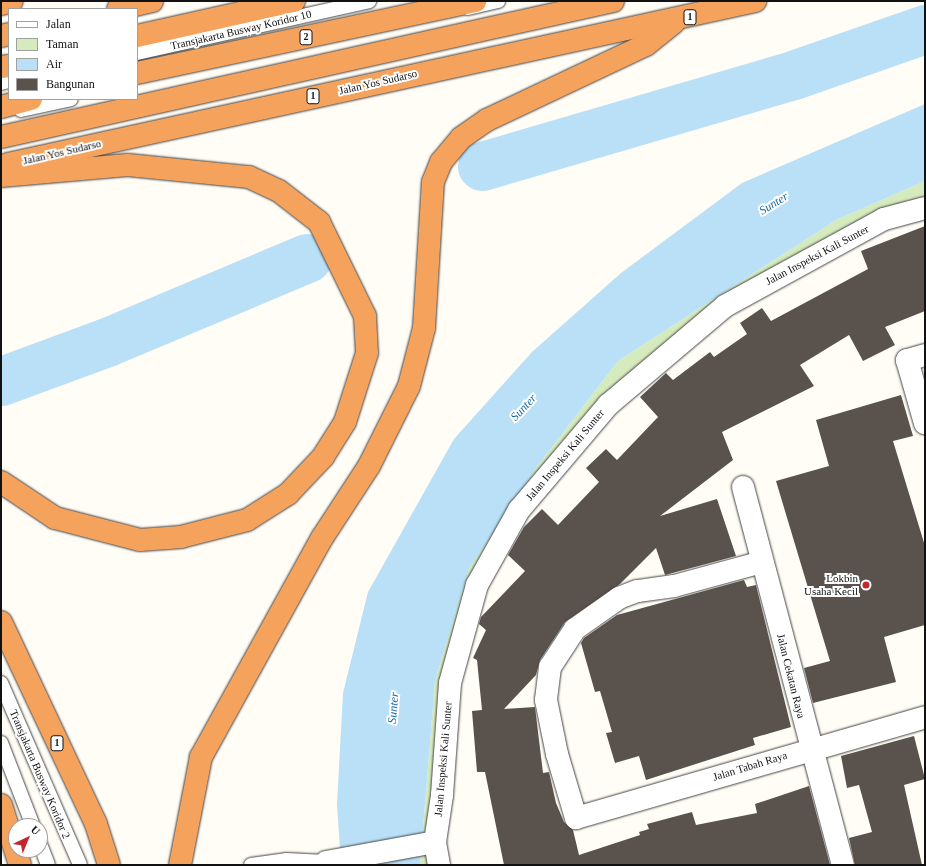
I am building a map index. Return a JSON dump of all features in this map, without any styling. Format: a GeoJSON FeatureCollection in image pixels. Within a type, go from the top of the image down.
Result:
{"type":"FeatureCollection","features":[{"type":"Feature","properties":{"kind":"highway"},"geometry":{"type":"LineString","coordinates":[[1,4],[12,1]]}},
{"type":"Feature","properties":{"kind":"highway"},"geometry":{"type":"LineString","coordinates":[[122,8],[152,1]]}},
{"type":"Feature","properties":{"kind":"highway"},"geometry":{"type":"LineString","coordinates":[[138,36],[294,1]]}},
{"type":"Feature","properties":{"kind":"highway","name":"2"},"geometry":{"type":"LineString","coordinates":[[138,73],[475,1]]}},
{"type":"Feature","properties":{"kind":"highway"},"geometry":{"type":"LineString","coordinates":[[1,137],[613,1]]}},
{"type":"Feature","properties":{"kind":"highway","name":"Jalan Yos Sudarso"},"geometry":{"type":"LineString","coordinates":[[1,166],[625,27],[674,22],[755,1]]}},
{"type":"Feature","properties":{"kind":"highway"},"geometry":{"type":"LineString","coordinates":[[180,865],[201,757],[322,538],[370,466],[409,386],[424,328],[433,182],[441,162],[461,138],[487,120],[646,45],[674,22]]}},
{"type":"Feature","properties":{"kind":"highway"},"geometry":{"type":"LineString","coordinates":[[1,107],[27,100]]}},
{"type":"Feature","properties":{"kind":"highway"},"geometry":{"type":"LineString","coordinates":[[1,176],[128,165],[249,177],[279,190],[319,222],[366,316],[367,353],[345,422],[322,457],[288,494],[247,520],[181,537],[140,540],[55,518],[1,482]]}},
{"type":"Feature","properties":{"kind":"highway","name":"1"},"geometry":{"type":"LineString","coordinates":[[1,622],[96,824],[110,865]]}},
{"type":"Feature","properties":{"kind":"highway"},"geometry":{"type":"LineString","coordinates":[[1,805],[18,859]]}},
{"type":"Feature","properties":{"kind":"highway"},"geometry":{"type":"LineString","coordinates":[[1,829],[18,859]]}},
{"type":"Feature","properties":{"kind":"street","name":"Jalan Inspeksi Kali Sunter"},"geometry":{"type":"LineString","coordinates":[[439,865],[430,843],[442,795],[450,683],[463,630],[477,585],[519,510],[608,405],[725,306],[884,219],[925,208]]}},
{"type":"Feature","properties":{"kind":"street"},"geometry":{"type":"LineString","coordinates":[[916,358],[925,423]]}},
{"type":"Feature","properties":{"kind":"street","name":"Jalan Cekatan Raya"},"geometry":{"type":"LineString","coordinates":[[743,487],[810,748],[843,865]]}},
{"type":"Feature","properties":{"kind":"street","name":"Jalan Tabah Raya"},"geometry":{"type":"LineString","coordinates":[[762,562],[674,586],[637,591],[619,598],[575,629],[550,667],[546,700],[556,754],[576,818],[810,748],[925,717]]}},
{"type":"Feature","properties":{"kind":"street"},"geometry":{"type":"LineString","coordinates":[[332,861],[430,843]]}},
{"type":"Feature","properties":{"kind":"lane","name":"Transjakarta Busway Koridor 10"},"geometry":{"type":"LineString","coordinates":[[138,53],[369,1]]}},
{"type":"Feature","properties":{"kind":"lane"},"geometry":{"type":"LineString","coordinates":[[138,84],[498,1]]}},
{"type":"Feature","properties":{"kind":"lane"},"geometry":{"type":"LineString","coordinates":[[1,115],[67,100]]}},
{"type":"Feature","properties":{"kind":"lane","name":"Transjakarta Busway Koridor 2"},"geometry":{"type":"LineString","coordinates":[[1,683],[80,865]]}},
{"type":"Feature","properties":{"kind":"lane"},"geometry":{"type":"LineString","coordinates":[[1,743],[30,818]]}},
{"type":"Feature","properties":{"kind":"lane"},"geometry":{"type":"LineString","coordinates":[[251,865],[286,860],[332,861]]}},
{"type":"Feature","properties":{"kind":"green space"},"geometry":{"type":"Polygon","coordinates":[[[925,181],[925,208],[702,325],[519,510],[463,630],[439,865],[420,865],[435,681],[469,569],[539,464],[618,361],[836,220],[925,181]]]}},
{"type":"Feature","properties":{"kind":"water","name":"Sunter"},"geometry":{"type":"Polygon","coordinates":[[[925,104],[925,181],[836,220],[618,361],[539,464],[469,569],[435,681],[420,865],[341,865],[337,804],[343,693],[368,592],[454,439],[532,352],[621,273],[742,183],[925,104]]]}},
{"type":"Feature","properties":{"kind":"building"},"geometry":{"type":"Polygon","coordinates":[[[925,226],[925,311],[885,327],[895,345],[863,361],[849,335],[800,365],[814,386],[722,432],[733,460],[660,516],[717,499],[736,556],[665,575],[656,548],[620,584],[565,622],[540,660],[536,675],[504,709],[535,707],[543,773],[549,772],[556,803],[564,822],[573,830],[579,855],[640,835],[639,832],[649,829],[647,824],[692,812],[696,825],[757,813],[755,804],[809,786],[830,865],[504,865],[485,772],[477,772],[472,711],[482,710],[477,660],[473,658],[486,630],[479,624],[481,617],[525,571],[508,555],[524,527],[542,509],[558,525],[599,482],[586,468],[606,449],[617,460],[658,417],[640,397],[666,373],[673,380],[710,352],[714,357],[747,334],[740,323],[762,308],[771,321],[868,269],[861,251],[925,226]]]}},
{"type":"Feature","properties":{"kind":"building","name":"Lokbin Usaha Kecil"},"geometry":{"type":"Polygon","coordinates":[[[901,395],[913,436],[893,441],[925,546],[925,625],[884,637],[896,682],[813,703],[804,668],[830,661],[776,481],[829,466],[816,420],[901,395]]]}},
{"type":"Feature","properties":{"kind":"building"},"geometry":{"type":"Polygon","coordinates":[[[744,580],[747,587],[756,585],[791,727],[753,738],[755,745],[646,780],[639,756],[615,763],[606,733],[612,732],[600,691],[595,692],[581,643],[584,638],[617,615],[744,580]]]}},
{"type":"Feature","properties":{"kind":"building"},"geometry":{"type":"Polygon","coordinates":[[[914,736],[925,779],[904,785],[922,865],[855,865],[849,838],[872,832],[859,785],[847,788],[841,756],[914,736]]]}},
{"type":"Feature","properties":{"kind":"waterway"},"geometry":{"type":"LineString","coordinates":[[482,166],[796,74],[925,29]]}},
{"type":"Feature","properties":{"kind":"waterway"},"geometry":{"type":"LineString","coordinates":[[1,381],[107,342],[307,258]]}},
{"type":"Feature","properties":{"kind":"place","name":"Lokbin Usaha Kecil"},"geometry":{"type":"Point","coordinates":[866,585]}}]}
